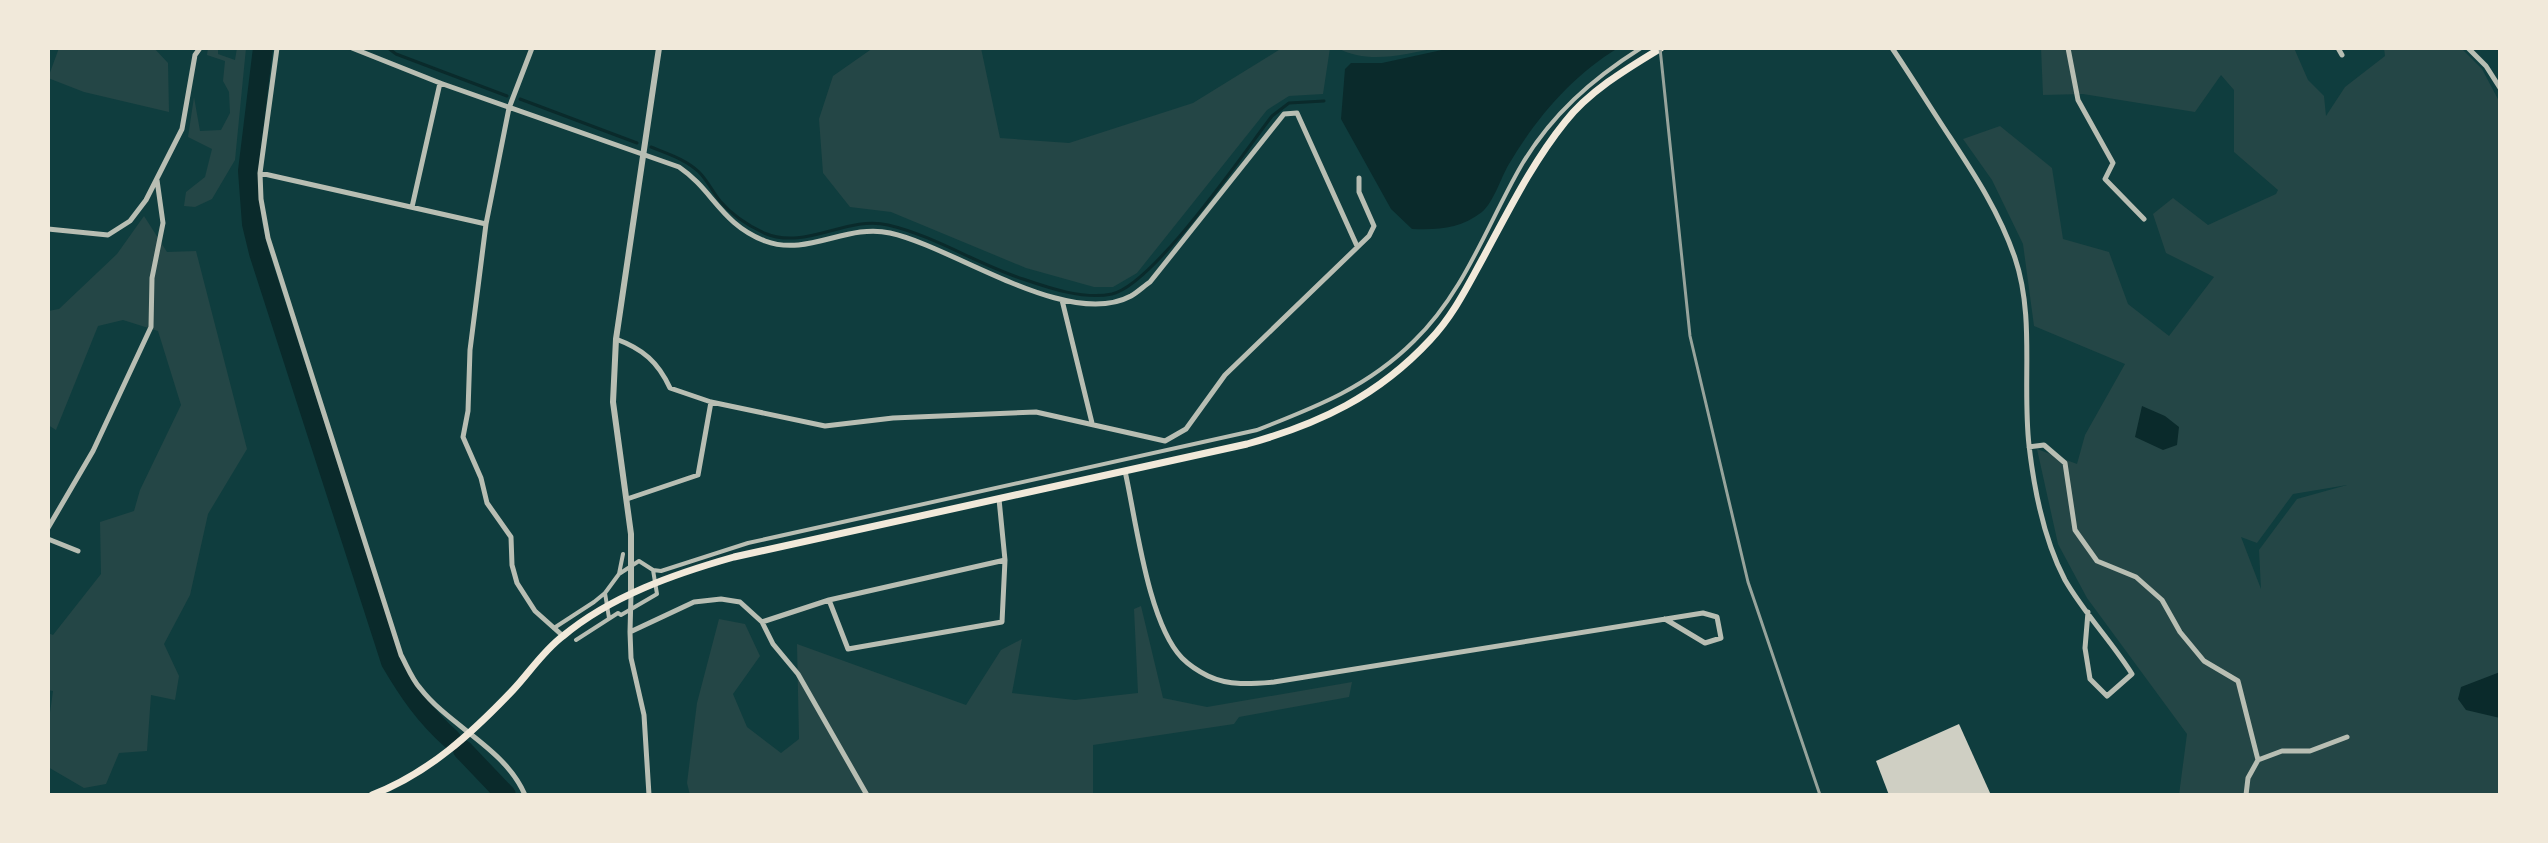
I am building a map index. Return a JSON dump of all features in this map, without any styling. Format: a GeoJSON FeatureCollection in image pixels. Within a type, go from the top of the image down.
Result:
{"type":"FeatureCollection","features":[{"type":"Feature","properties":{"kind":"main road"},"geometry":{"type":"LineString","coordinates":[[372,795],[413,777],[447,753],[515,689],[563,636],[607,607],[655,583],[734,557],[1247,444],[1317,421],[1362,398],[1401,368],[1431,339],[1458,305],[1522,187],[1565,121],[1596,92],[1661,48]]}},
{"type":"Feature","properties":{"kind":"street"},"geometry":{"type":"LineString","coordinates":[[48,229],[108,235],[130,221],[146,200],[182,129],[195,55],[200,48]]}},
{"type":"Feature","properties":{"kind":"street"},"geometry":{"type":"LineString","coordinates":[[277,48],[260,173],[268,238],[401,655],[419,688],[496,756],[522,786],[525,795]]}},
{"type":"Feature","properties":{"kind":"street"},"geometry":{"type":"LineString","coordinates":[[532,48],[509,108],[486,224],[463,437],[481,478],[487,503],[511,537],[512,565],[517,583],[535,611],[563,636]]}},
{"type":"Feature","properties":{"kind":"street"},"geometry":{"type":"LineString","coordinates":[[649,795],[644,715],[631,658],[627,499],[613,402],[616,339],[659,48]]}},
{"type":"Feature","properties":{"kind":"street"},"geometry":{"type":"LineString","coordinates":[[619,574],[639,561],[653,570],[661,571],[748,543],[1257,430],[1327,403],[1369,379],[1415,341],[1449,300],[1522,164],[1557,114],[1598,76],[1641,48]]}},
{"type":"Feature","properties":{"kind":"street"},"geometry":{"type":"LineString","coordinates":[[1892,48],[1982,185],[1997,211],[2016,259],[2024,294],[2029,447],[2053,553],[2066,581],[2088,612],[2132,674],[2107,696],[2090,679],[2085,648],[2088,612]]}},
{"type":"Feature","properties":{"kind":"street"},"geometry":{"type":"LineString","coordinates":[[2068,48],[2078,100],[2113,163],[2105,179],[2144,219]]}},
{"type":"Feature","properties":{"kind":"street"},"geometry":{"type":"LineString","coordinates":[[2338,48],[2342,55]]}},
{"type":"Feature","properties":{"kind":"street"},"geometry":{"type":"LineString","coordinates":[[2468,48],[2486,66],[2500,88]]}},
{"type":"Feature","properties":{"kind":"street"},"geometry":{"type":"LineString","coordinates":[[356,49],[440,83],[679,167],[695,177],[714,204],[736,226],[764,240],[797,246],[864,232],[889,232],[1020,286],[1062,300],[1105,304],[1130,297],[1150,282],[1284,114],[1297,113],[1357,246]]}},
{"type":"Feature","properties":{"kind":"street"},"geometry":{"type":"LineString","coordinates":[[412,207],[440,83]]}},
{"type":"Feature","properties":{"kind":"street"},"geometry":{"type":"LineString","coordinates":[[260,173],[486,224]]}},
{"type":"Feature","properties":{"kind":"street"},"geometry":{"type":"LineString","coordinates":[[616,339],[639,347],[661,368],[670,388],[711,402],[825,426],[893,418],[1036,412],[1165,441],[1186,429],[1225,375],[1369,236],[1374,226],[1359,192],[1359,178]]}},
{"type":"Feature","properties":{"kind":"street"},"geometry":{"type":"LineString","coordinates":[[48,528],[93,451],[151,327],[152,278],[163,223],[157,180]]}},
{"type":"Feature","properties":{"kind":"street"},"geometry":{"type":"LineString","coordinates":[[1062,300],[1092,423]]}},
{"type":"Feature","properties":{"kind":"street"},"geometry":{"type":"LineString","coordinates":[[627,499],[698,475],[711,402]]}},
{"type":"Feature","properties":{"kind":"street"},"geometry":{"type":"LineString","coordinates":[[2029,447],[2044,445],[2065,463],[2075,530],[2097,561],[2136,577],[2162,600],[2180,632],[2204,661],[2238,681],[2258,760]]}},
{"type":"Feature","properties":{"kind":"street"},"geometry":{"type":"LineString","coordinates":[[1125,471],[1154,603],[1167,636],[1183,659],[1208,676],[1240,684],[1274,682],[1665,619],[1703,613],[1717,617],[1721,638],[1705,643],[1665,619]]}},
{"type":"Feature","properties":{"kind":"street"},"geometry":{"type":"LineString","coordinates":[[829,600],[848,649],[1002,622],[1005,560],[999,499]]}},
{"type":"Feature","properties":{"kind":"street"},"geometry":{"type":"LineString","coordinates":[[48,539],[78,551]]}},
{"type":"Feature","properties":{"kind":"street"},"geometry":{"type":"LineString","coordinates":[[554,628],[605,593],[619,574],[623,554]]}},
{"type":"Feature","properties":{"kind":"street"},"geometry":{"type":"LineString","coordinates":[[762,622],[829,600],[1005,560]]}},
{"type":"Feature","properties":{"kind":"street"},"geometry":{"type":"LineString","coordinates":[[576,640],[609,618],[640,606],[642,601],[657,594],[653,570]]}},
{"type":"Feature","properties":{"kind":"street"},"geometry":{"type":"LineString","coordinates":[[605,593],[609,618]]}},
{"type":"Feature","properties":{"kind":"street"},"geometry":{"type":"LineString","coordinates":[[630,632],[694,602],[721,599],[740,602],[762,622],[773,644],[798,674],[867,795]]}},
{"type":"Feature","properties":{"kind":"street"},"geometry":{"type":"LineString","coordinates":[[2246,795],[2248,778],[2258,760],[2282,751],[2310,751],[2347,737]]}},
{"type":"Feature","properties":{"kind":"shaded area"},"geometry":{"type":"Polygon","coordinates":[[[59,48],[154,48],[168,63],[169,112],[84,92],[48,78],[59,48]]]}},
{"type":"Feature","properties":{"kind":"shaded area"},"geometry":{"type":"Polygon","coordinates":[[[208,48],[218,48],[218,54],[235,60],[237,48],[246,48],[235,160],[212,199],[195,207],[184,206],[186,192],[205,177],[212,149],[188,137],[194,97],[200,131],[221,130],[230,113],[229,92],[223,81],[225,61],[207,55],[208,48]]]}},
{"type":"Feature","properties":{"kind":"shaded area"},"geometry":{"type":"Polygon","coordinates":[[[873,48],[981,48],[1000,138],[1069,143],[1193,103],[1282,48],[1330,48],[1323,94],[1289,96],[1267,110],[1137,273],[1113,287],[1094,287],[1026,268],[891,212],[850,207],[823,173],[819,119],[833,76],[873,48]]]}},
{"type":"Feature","properties":{"kind":"shaded area"},"geometry":{"type":"Polygon","coordinates":[[[1337,48],[1437,48],[1374,57],[1337,48]]]}},
{"type":"Feature","properties":{"kind":"shaded area"},"geometry":{"type":"Polygon","coordinates":[[[1451,48],[1618,48],[1586,71],[1544,114],[1506,169],[1482,212],[1448,227],[1412,229],[1391,209],[1341,119],[1345,69],[1351,63],[1382,63],[1451,48]]]}},
{"type":"Feature","properties":{"kind":"shaded area"},"geometry":{"type":"Polygon","coordinates":[[[2041,48],[2294,48],[2308,80],[2324,96],[2326,116],[2345,87],[2385,56],[2384,48],[2461,48],[2482,69],[2500,103],[2500,795],[2179,795],[2187,734],[2087,598],[2058,544],[2037,449],[2077,464],[2085,435],[2125,364],[2034,326],[2023,244],[1992,180],[1963,139],[2000,126],[2052,168],[2063,239],[2109,252],[2128,304],[2169,336],[2214,277],[2166,253],[2153,214],[2173,198],[2208,225],[2276,194],[2278,190],[2234,152],[2234,90],[2221,75],[2195,112],[2083,94],[2043,95],[2041,48]],[[2347,485],[2293,494],[2257,543],[2241,537],[2261,589],[2259,550],[2297,499],[2347,485]]]}},
{"type":"Feature","properties":{"kind":"shaded area"},"geometry":{"type":"Polygon","coordinates":[[[144,216],[167,252],[196,251],[247,449],[208,514],[190,595],[164,644],[179,676],[175,700],[151,695],[147,751],[119,753],[106,784],[84,788],[48,767],[48,727],[53,691],[48,690],[48,633],[53,635],[101,574],[100,522],[134,511],[140,490],[181,405],[158,331],[123,320],[98,326],[56,430],[48,425],[48,311],[59,309],[117,254],[144,216]]]}},
{"type":"Feature","properties":{"kind":"shaded area"},"geometry":{"type":"Polygon","coordinates":[[[2142,406],[2165,416],[2179,427],[2177,445],[2163,450],[2135,437],[2142,406]]]}},
{"type":"Feature","properties":{"kind":"shaded area"},"geometry":{"type":"Polygon","coordinates":[[[1141,606],[1163,698],[1207,707],[1352,682],[1349,697],[1239,717],[1234,724],[1093,745],[1093,795],[690,795],[687,783],[697,703],[719,619],[745,624],[760,656],[733,694],[747,727],[781,753],[799,739],[797,644],[966,705],[1001,650],[1022,639],[1012,693],[1075,700],[1138,693],[1134,609],[1141,606]]]}},
{"type":"Feature","properties":{"kind":"shaded area"},"geometry":{"type":"Polygon","coordinates":[[[2500,672],[2500,718],[2466,710],[2458,699],[2461,687],[2500,672]]]}},
{"type":"Feature","properties":{"kind":"building"},"geometry":{"type":"Polygon","coordinates":[[[1959,724],[1991,795],[1889,795],[1876,761],[1959,724]]]}},
{"type":"Feature","properties":{"kind":"waterway"},"geometry":{"type":"LineString","coordinates":[[263,48],[248,171],[252,224],[259,253],[391,662],[418,703],[451,739]]}},
{"type":"Feature","properties":{"kind":"waterway"},"geometry":{"type":"LineString","coordinates":[[388,48],[396,54],[507,96]]}},
{"type":"Feature","properties":{"kind":"waterway"},"geometry":{"type":"LineString","coordinates":[[520,99],[637,143]]}},
{"type":"Feature","properties":{"kind":"waterway"},"geometry":{"type":"LineString","coordinates":[[651,147],[694,167],[730,211],[764,233],[795,238],[857,225],[888,225],[1033,282],[1067,292],[1101,295],[1112,294],[1130,285],[1173,244],[1272,116],[1289,103],[1324,101]]}},
{"type":"Feature","properties":{"kind":"waterway"},"geometry":{"type":"LineString","coordinates":[[463,750],[506,795]]}},
{"type":"Feature","properties":{"kind":"railway"},"geometry":{"type":"LineString","coordinates":[[1660,48],[1690,336],[1748,582],[1820,795]]}}]}
